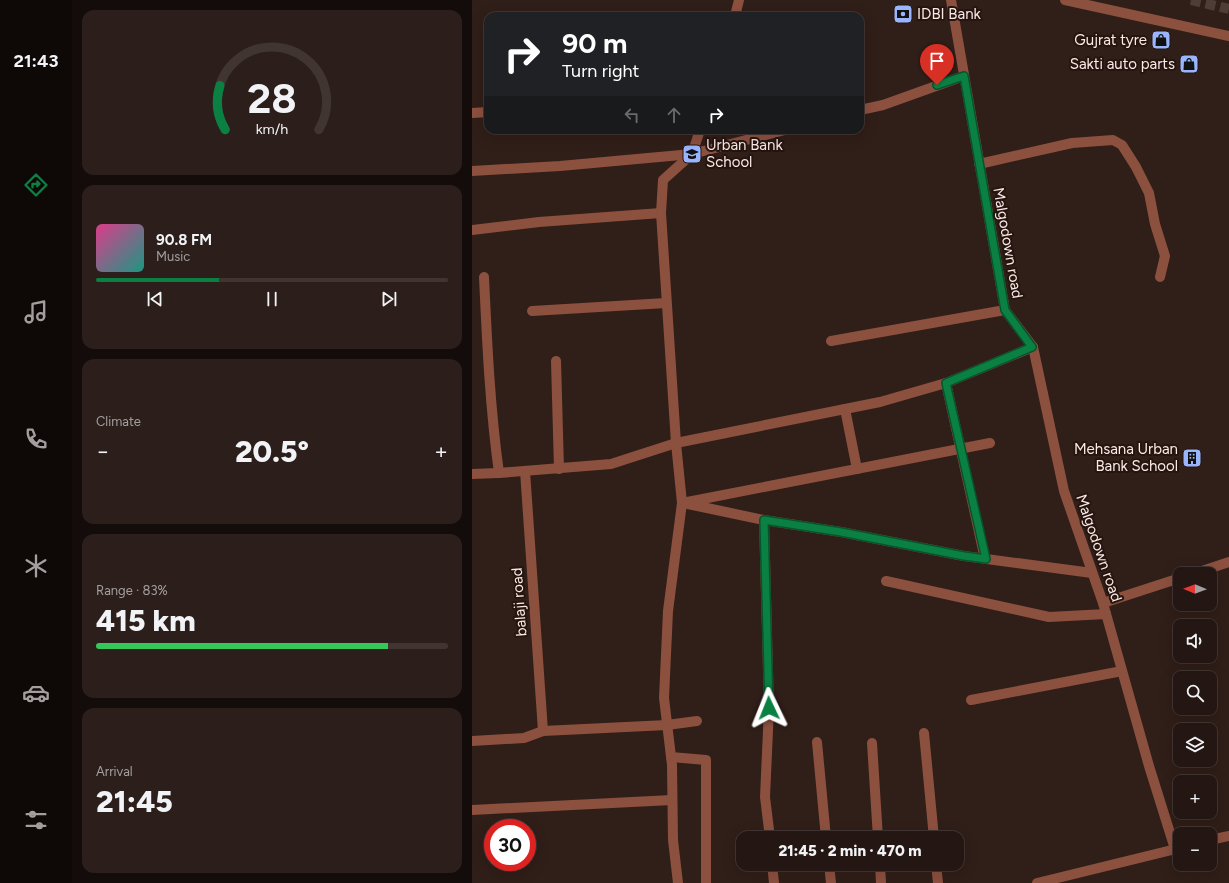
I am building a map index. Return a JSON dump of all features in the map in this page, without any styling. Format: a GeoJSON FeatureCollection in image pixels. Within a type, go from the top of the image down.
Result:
{"type":"FeatureCollection","features":[{"type":"Feature","properties":{"kind":"street"},"geometry":{"type":"LineString","coordinates":[[736,12],[739,0]]}},
{"type":"Feature","properties":{"kind":"street","name":"Malgodown road"},"geometry":{"type":"LineString","coordinates":[[951,0],[1005,310],[1032,347],[1064,491],[1103,603],[1149,766],[1173,834]]}},
{"type":"Feature","properties":{"kind":"street"},"geometry":{"type":"LineString","coordinates":[[1065,0],[1229,36]]}},
{"type":"Feature","properties":{"kind":"street"},"geometry":{"type":"LineString","coordinates":[[864,109],[883,104],[964,76]]}},
{"type":"Feature","properties":{"kind":"street"},"geometry":{"type":"LineString","coordinates":[[472,113],[484,112]]}},
{"type":"Feature","properties":{"kind":"street"},"geometry":{"type":"LineString","coordinates":[[678,883],[673,840],[671,757],[664,698],[668,612],[682,503],[676,443],[661,213],[663,180],[692,154],[699,134]]}},
{"type":"Feature","properties":{"kind":"street"},"geometry":{"type":"LineString","coordinates":[[472,171],[560,166],[692,154],[770,134]]}},
{"type":"Feature","properties":{"kind":"street"},"geometry":{"type":"LineString","coordinates":[[979,164],[1072,143],[1113,140],[1122,145],[1136,167],[1148,193],[1155,224],[1165,256],[1160,276]]}},
{"type":"Feature","properties":{"kind":"street"},"geometry":{"type":"LineString","coordinates":[[472,230],[539,222],[661,213]]}},
{"type":"Feature","properties":{"kind":"street"},"geometry":{"type":"LineString","coordinates":[[484,277],[489,387],[498,473]]}},
{"type":"Feature","properties":{"kind":"street"},"geometry":{"type":"LineString","coordinates":[[532,311],[666,303]]}},
{"type":"Feature","properties":{"kind":"street"},"geometry":{"type":"LineString","coordinates":[[830,341],[1005,310]]}},
{"type":"Feature","properties":{"kind":"street"},"geometry":{"type":"LineString","coordinates":[[472,474],[559,469],[611,464],[676,443],[880,402],[946,383],[1032,347]]}},
{"type":"Feature","properties":{"kind":"street"},"geometry":{"type":"LineString","coordinates":[[556,361],[559,469]]}},
{"type":"Feature","properties":{"kind":"street"},"geometry":{"type":"LineString","coordinates":[[946,383],[986,559]]}},
{"type":"Feature","properties":{"kind":"street"},"geometry":{"type":"LineString","coordinates":[[845,409],[857,469]]}},
{"type":"Feature","properties":{"kind":"street"},"geometry":{"type":"LineString","coordinates":[[682,503],[990,443]]}},
{"type":"Feature","properties":{"kind":"street","name":"balaji road"},"geometry":{"type":"LineString","coordinates":[[525,471],[543,731]]}},
{"type":"Feature","properties":{"kind":"street"},"geometry":{"type":"LineString","coordinates":[[682,503],[764,520],[841,532],[964,556],[1092,573]]}},
{"type":"Feature","properties":{"kind":"street"},"geometry":{"type":"LineString","coordinates":[[764,520],[769,708],[765,797],[769,831]]}},
{"type":"Feature","properties":{"kind":"street"},"geometry":{"type":"LineString","coordinates":[[1214,567],[1229,562]]}},
{"type":"Feature","properties":{"kind":"street"},"geometry":{"type":"LineString","coordinates":[[1103,603],[1173,580]]}},
{"type":"Feature","properties":{"kind":"street"},"geometry":{"type":"LineString","coordinates":[[886,581],[1049,617],[1106,614]]}},
{"type":"Feature","properties":{"kind":"street"},"geometry":{"type":"LineString","coordinates":[[971,700],[1122,671]]}},
{"type":"Feature","properties":{"kind":"street"},"geometry":{"type":"LineString","coordinates":[[472,741],[524,738],[543,731],[667,725],[697,721]]}},
{"type":"Feature","properties":{"kind":"street"},"geometry":{"type":"LineString","coordinates":[[924,733],[933,831]]}},
{"type":"Feature","properties":{"kind":"street"},"geometry":{"type":"LineString","coordinates":[[816,742],[825,831]]}},
{"type":"Feature","properties":{"kind":"street"},"geometry":{"type":"LineString","coordinates":[[872,743],[878,831]]}},
{"type":"Feature","properties":{"kind":"street"},"geometry":{"type":"LineString","coordinates":[[671,757],[706,760],[706,883]]}},
{"type":"Feature","properties":{"kind":"street"},"geometry":{"type":"LineString","coordinates":[[472,810],[672,800]]}},
{"type":"Feature","properties":{"kind":"street"},"geometry":{"type":"LineString","coordinates":[[1217,839],[1229,836]]}},
{"type":"Feature","properties":{"kind":"street"},"geometry":{"type":"LineString","coordinates":[[1037,883],[1173,849]]}},
{"type":"Feature","properties":{"kind":"street"},"geometry":{"type":"LineString","coordinates":[[773,871],[774,883]]}},
{"type":"Feature","properties":{"kind":"street"},"geometry":{"type":"LineString","coordinates":[[830,871],[831,883]]}},
{"type":"Feature","properties":{"kind":"street"},"geometry":{"type":"LineString","coordinates":[[880,871],[881,883]]}},
{"type":"Feature","properties":{"kind":"street"},"geometry":{"type":"LineString","coordinates":[[937,871],[938,883]]}},
{"type":"Feature","properties":{"kind":"tunnel"},"geometry":{"type":"LineString","coordinates":[[1191,0],[1229,9]]}},
{"type":"Feature","properties":{"kind":"place","name":"IDBI Bank"},"geometry":{"type":"Point","coordinates":[903,14]}},
{"type":"Feature","properties":{"kind":"place","name":"Gujrat tyre"},"geometry":{"type":"Point","coordinates":[1161,40]}},
{"type":"Feature","properties":{"kind":"place","name":"Sakti auto parts"},"geometry":{"type":"Point","coordinates":[1189,64]}},
{"type":"Feature","properties":{"kind":"place","name":"Urban Bank School"},"geometry":{"type":"Point","coordinates":[692,154]}},
{"type":"Feature","properties":{"kind":"place","name":"Mehsana Urban Bank School"},"geometry":{"type":"Point","coordinates":[1192,458]}},
{"type":"Feature","properties":{"kind":"route"},"geometry":{"type":"LineString","coordinates":[[769,708],[764,520],[841,532],[986,559],[946,383],[1032,347],[1005,310],[964,76],[937,85]]}}]}
